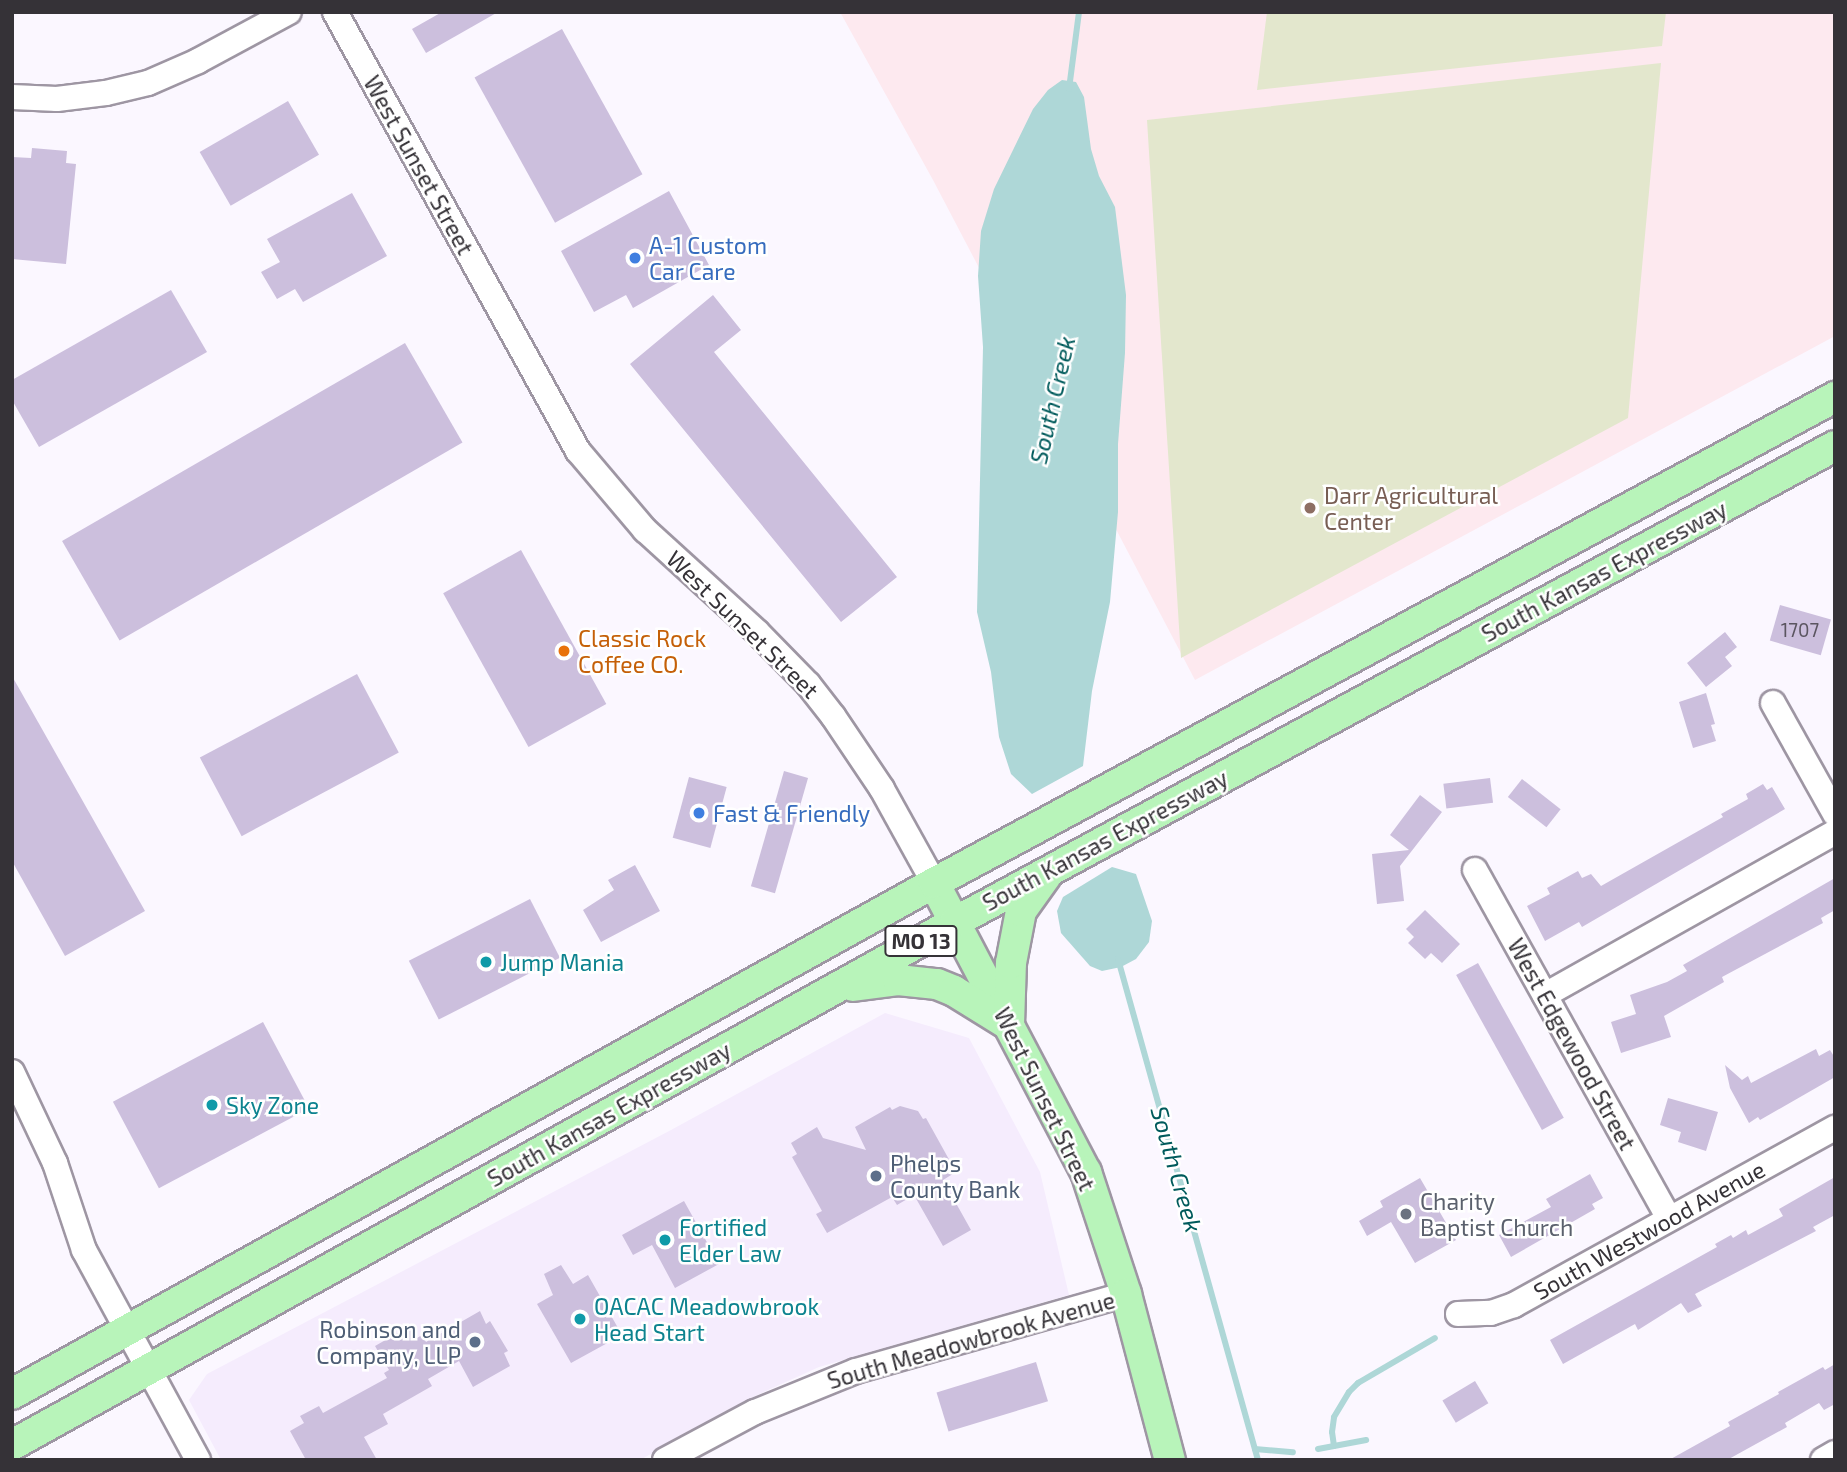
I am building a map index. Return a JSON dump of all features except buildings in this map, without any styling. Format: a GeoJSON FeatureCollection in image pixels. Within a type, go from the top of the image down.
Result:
{"type":"FeatureCollection","features":[{"type":"Feature","properties":{"kind":"main road","name":"South Kansas Expressway"},"geometry":{"type":"LineString","coordinates":[[12,1394],[933,883],[1835,397]]}},
{"type":"Feature","properties":{"kind":"main road","name":"South Kansas Expressway"},"geometry":{"type":"LineString","coordinates":[[12,1444],[955,922],[1835,446]]}},
{"type":"Feature","properties":{"kind":"main road"},"geometry":{"type":"LineString","coordinates":[[835,988],[898,980],[937,985],[954,991],[1009,1025],[1011,963],[1021,911],[1051,870]]}},
{"type":"Feature","properties":{"kind":"main road","name":"West Sunset Street"},"geometry":{"type":"LineString","coordinates":[[933,883],[1086,1172],[1126,1294],[1170,1460]]}},
{"type":"Feature","properties":{"kind":"street"},"geometry":{"type":"LineString","coordinates":[[12,97],[57,99],[119,91],[148,83],[198,61],[289,12]]}},
{"type":"Feature","properties":{"kind":"street","name":"West Sunset Street"},"geometry":{"type":"LineString","coordinates":[[335,12],[579,451],[645,530],[757,632],[817,695],[881,789],[933,883]]}},
{"type":"Feature","properties":{"kind":"street"},"geometry":{"type":"LineString","coordinates":[[1773,703],[1835,814]]}},
{"type":"Feature","properties":{"kind":"street"},"geometry":{"type":"LineString","coordinates":[[1545,995],[1835,832]]}},
{"type":"Feature","properties":{"kind":"street","name":"West Edgewood Street"},"geometry":{"type":"LineString","coordinates":[[1475,870],[1669,1219]]}},
{"type":"Feature","properties":{"kind":"street"},"geometry":{"type":"LineString","coordinates":[[12,1072],[46,1140],[84,1250],[198,1460]]}},
{"type":"Feature","properties":{"kind":"street","name":"South Westwood Avenue"},"geometry":{"type":"LineString","coordinates":[[1458,1314],[1491,1313],[1514,1305],[1835,1128]]}},
{"type":"Feature","properties":{"kind":"street","name":"South Meadowbrook Avenue"},"geometry":{"type":"LineString","coordinates":[[665,1460],[765,1407],[856,1371],[1126,1294]]}},
{"type":"Feature","properties":{"kind":"street"},"geometry":{"type":"LineString","coordinates":[[1823,1460],[1835,1453]]}},
{"type":"Feature","properties":{"kind":"shaded area","name":"Darr Agricultural Center"},"geometry":{"type":"Polygon","coordinates":[[[840,12],[1835,12],[1835,336],[1195,680],[933,180],[840,12]]]}},
{"type":"Feature","properties":{"kind":"shaded area"},"geometry":{"type":"Polygon","coordinates":[[[1267,12],[1666,12],[1662,46],[1257,90],[1267,12]]]}},
{"type":"Feature","properties":{"kind":"shaded area"},"geometry":{"type":"Polygon","coordinates":[[[1661,63],[1628,418],[1181,658],[1147,120],[1661,63]]]}},
{"type":"Feature","properties":{"kind":"shaded area"},"geometry":{"type":"Polygon","coordinates":[[[885,1013],[969,1038],[1040,1172],[1069,1295],[819,1367],[755,1396],[640,1460],[221,1460],[189,1400],[207,1374],[671,1130],[885,1013]]]}},
{"type":"Feature","properties":{"kind":"water"},"geometry":{"type":"Polygon","coordinates":[[[1062,80],[1076,82],[1084,97],[1091,149],[1099,176],[1115,207],[1126,295],[1125,353],[1118,444],[1118,512],[1110,602],[1092,691],[1083,766],[1032,794],[1011,774],[999,737],[991,672],[977,612],[983,347],[978,276],[981,231],[994,189],[1033,109],[1048,90],[1062,80]]]}},
{"type":"Feature","properties":{"kind":"water"},"geometry":{"type":"Polygon","coordinates":[[[1112,867],[1136,874],[1152,921],[1149,942],[1136,959],[1121,967],[1102,971],[1090,966],[1061,933],[1057,911],[1063,897],[1112,867]]]}},
{"type":"Feature","properties":{"kind":"waterway","name":"South Creek"},"geometry":{"type":"LineString","coordinates":[[1069,89],[1079,12]]}},
{"type":"Feature","properties":{"kind":"waterway","name":"South Creek"},"geometry":{"type":"LineString","coordinates":[[1118,959],[1258,1460]]}},
{"type":"Feature","properties":{"kind":"waterway"},"geometry":{"type":"LineString","coordinates":[[1334,1446],[1334,1417],[1349,1392],[1358,1383],[1435,1338]]}},
{"type":"Feature","properties":{"kind":"waterway"},"geometry":{"type":"LineString","coordinates":[[1318,1449],[1366,1440]]}},
{"type":"Feature","properties":{"kind":"waterway"},"geometry":{"type":"LineString","coordinates":[[1255,1449],[1293,1452]]}},
{"type":"Feature","properties":{"kind":"place","name":"A-1 Custom Car Care"},"geometry":{"type":"Point","coordinates":[635,258]}},
{"type":"Feature","properties":{"kind":"place","name":"Darr Agricultural Center"},"geometry":{"type":"Point","coordinates":[1310,508]}},
{"type":"Feature","properties":{"kind":"place","name":"Classic Rock Coffee CO."},"geometry":{"type":"Point","coordinates":[564,651]}},
{"type":"Feature","properties":{"kind":"place","name":"Fast & Friendly"},"geometry":{"type":"Point","coordinates":[699,813]}},
{"type":"Feature","properties":{"kind":"place","name":"Jump Mania"},"geometry":{"type":"Point","coordinates":[486,962]}},
{"type":"Feature","properties":{"kind":"place","name":"Sky Zone"},"geometry":{"type":"Point","coordinates":[212,1105]}},
{"type":"Feature","properties":{"kind":"place","name":"Phelps County Bank"},"geometry":{"type":"Point","coordinates":[876,1176]}},
{"type":"Feature","properties":{"kind":"place","name":"Charity Baptist Church"},"geometry":{"type":"Point","coordinates":[1406,1214]}},
{"type":"Feature","properties":{"kind":"place","name":"Fortified Elder Law"},"geometry":{"type":"Point","coordinates":[665,1240]}},
{"type":"Feature","properties":{"kind":"place","name":"OACAC Meadowbrook Head Start"},"geometry":{"type":"Point","coordinates":[580,1319]}},
{"type":"Feature","properties":{"kind":"place","name":"Robinson and Company, LLP"},"geometry":{"type":"Point","coordinates":[475,1342]}}]}
